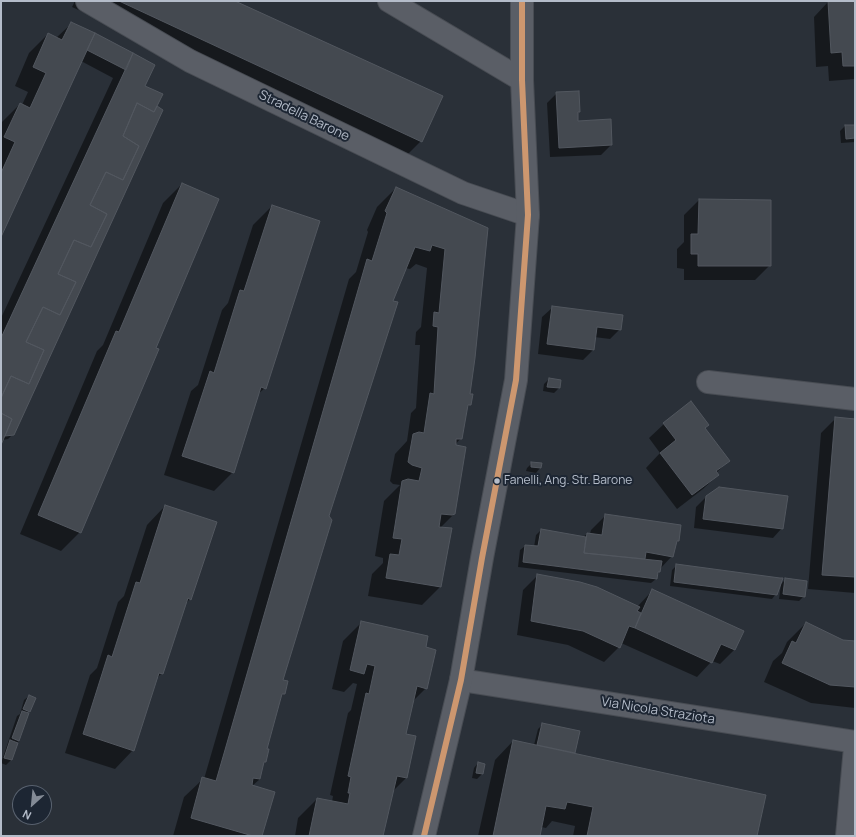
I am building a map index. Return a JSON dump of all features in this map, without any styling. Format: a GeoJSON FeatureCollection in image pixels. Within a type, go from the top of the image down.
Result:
{"type":"FeatureCollection","features":[{"type":"Feature","properties":{"kind":"street","name":"Stradella Barone"},"geometry":{"type":"LineString","coordinates":[[87,1],[204,68],[463,193],[528,215]]}},
{"type":"Feature","properties":{"kind":"street"},"geometry":{"type":"LineString","coordinates":[[389,1],[522,80]]}},
{"type":"Feature","properties":{"kind":"street"},"geometry":{"type":"LineString","coordinates":[[424,836],[461,680],[482,558],[516,380],[528,215],[522,80],[522,1]]}},
{"type":"Feature","properties":{"kind":"street"},"geometry":{"type":"LineString","coordinates":[[708,382],[855,399]]}},
{"type":"Feature","properties":{"kind":"street","name":"Via Nicola Straziota"},"geometry":{"type":"LineString","coordinates":[[461,680],[855,742]]}},
{"type":"Feature","properties":{"kind":"street"},"geometry":{"type":"LineString","coordinates":[[850,835],[855,747]]}},
{"type":"Feature","properties":{"kind":"building"},"geometry":{"type":"Polygon","coordinates":[[[119,1],[235,1],[443,96],[422,142],[119,1]]]}},
{"type":"Feature","properties":{"kind":"building"},"geometry":{"type":"Polygon","coordinates":[[[828,1],[855,1],[855,66],[843,66],[842,52],[831,53],[828,1]]]}},
{"type":"Feature","properties":{"kind":"building"},"geometry":{"type":"Polygon","coordinates":[[[71,22],[95,33],[1,237],[1,173],[15,142],[4,137],[20,103],[30,108],[46,73],[33,67],[48,33],[62,40],[71,22]]]}},
{"type":"Feature","properties":{"kind":"building"},"geometry":{"type":"Polygon","coordinates":[[[95,33],[133,53],[126,70],[87,50],[95,33]]]}},
{"type":"Feature","properties":{"kind":"building"},"geometry":{"type":"Polygon","coordinates":[[[133,53],[155,65],[145,86],[163,94],[154,112],[137,103],[123,136],[139,146],[123,180],[106,172],[90,205],[107,214],[91,247],[74,240],[58,274],[76,282],[60,315],[43,307],[26,342],[44,350],[29,384],[11,376],[1,398],[1,338],[133,53]]]}},
{"type":"Feature","properties":{"kind":"building"},"geometry":{"type":"Polygon","coordinates":[[[579,91],[580,112],[578,112],[578,121],[611,119],[612,145],[559,148],[556,92],[579,91]]]}},
{"type":"Feature","properties":{"kind":"building"},"geometry":{"type":"Polygon","coordinates":[[[137,103],[154,112],[157,106],[163,110],[14,435],[5,436],[12,419],[1,413],[1,398],[11,376],[29,384],[44,350],[26,342],[43,307],[60,315],[76,282],[58,274],[74,240],[91,247],[107,214],[90,205],[106,172],[123,180],[139,146],[123,136],[137,103]]]}},
{"type":"Feature","properties":{"kind":"building"},"geometry":{"type":"Polygon","coordinates":[[[845,125],[855,125],[855,138],[846,139],[845,125]]]}},
{"type":"Feature","properties":{"kind":"building"},"geometry":{"type":"Polygon","coordinates":[[[182,183],[219,199],[156,348],[159,349],[81,533],[38,515],[116,331],[119,332],[182,183]]]}},
{"type":"Feature","properties":{"kind":"building"},"geometry":{"type":"Polygon","coordinates":[[[396,187],[488,228],[470,394],[473,394],[471,405],[468,405],[462,439],[456,439],[456,445],[466,447],[455,514],[441,514],[439,527],[452,528],[441,587],[386,578],[390,554],[399,555],[402,539],[393,538],[402,481],[408,479],[419,481],[422,468],[408,462],[413,434],[419,432],[424,433],[430,393],[434,394],[438,327],[433,326],[434,312],[439,313],[445,249],[432,245],[430,251],[415,247],[393,301],[398,302],[329,516],[332,520],[283,680],[288,681],[285,694],[282,694],[267,749],[269,749],[266,762],[264,762],[260,779],[253,778],[252,785],[275,792],[262,836],[253,836],[191,818],[202,777],[216,781],[367,259],[372,261],[387,213],[385,211],[396,187]]]}},
{"type":"Feature","properties":{"kind":"building"},"geometry":{"type":"Polygon","coordinates":[[[699,199],[771,200],[771,266],[698,266],[698,254],[691,254],[691,234],[698,234],[699,199]]]}},
{"type":"Feature","properties":{"kind":"building"},"geometry":{"type":"Polygon","coordinates":[[[272,205],[320,221],[266,389],[261,387],[234,473],[182,456],[210,371],[214,373],[240,290],[244,291],[272,205]]]}},
{"type":"Feature","properties":{"kind":"building"},"geometry":{"type":"Polygon","coordinates":[[[552,306],[623,315],[621,330],[597,327],[594,350],[547,344],[552,306]]]}},
{"type":"Feature","properties":{"kind":"building"},"geometry":{"type":"Polygon","coordinates":[[[549,378],[561,380],[560,388],[547,387],[549,378]]]}},
{"type":"Feature","properties":{"kind":"building"},"geometry":{"type":"Polygon","coordinates":[[[691,401],[709,425],[705,428],[730,461],[716,471],[719,475],[692,495],[660,453],[676,440],[663,423],[691,401]]]}},
{"type":"Feature","properties":{"kind":"building"},"geometry":{"type":"Polygon","coordinates":[[[1,413],[12,419],[1,445],[1,413]]]}},
{"type":"Feature","properties":{"kind":"building"},"geometry":{"type":"Polygon","coordinates":[[[835,417],[855,419],[855,577],[822,575],[835,417]]]}},
{"type":"Feature","properties":{"kind":"building"},"geometry":{"type":"Polygon","coordinates":[[[531,462],[542,463],[541,468],[531,467],[531,462]]]}},
{"type":"Feature","properties":{"kind":"building"},"geometry":{"type":"Polygon","coordinates":[[[719,487],[788,496],[783,529],[703,519],[706,496],[719,487]]]}},
{"type":"Feature","properties":{"kind":"building"},"geometry":{"type":"Polygon","coordinates":[[[165,505],[217,522],[191,600],[188,598],[163,674],[159,673],[134,751],[83,734],[108,655],[112,657],[136,582],[140,583],[165,505]]]}},
{"type":"Feature","properties":{"kind":"building"},"geometry":{"type":"Polygon","coordinates":[[[605,514],[681,525],[679,541],[677,541],[673,557],[646,552],[645,559],[584,553],[587,533],[602,535],[605,514]]]}},
{"type":"Feature","properties":{"kind":"building"},"geometry":{"type":"Polygon","coordinates":[[[541,529],[586,537],[584,553],[662,561],[660,572],[658,572],[657,579],[523,562],[525,545],[538,546],[541,529]]]}},
{"type":"Feature","properties":{"kind":"building"},"geometry":{"type":"Polygon","coordinates":[[[676,564],[783,578],[777,595],[674,582],[676,564]]]}},
{"type":"Feature","properties":{"kind":"building"},"geometry":{"type":"Polygon","coordinates":[[[537,574],[580,582],[597,587],[640,607],[637,611],[641,613],[635,628],[629,626],[620,648],[583,631],[531,621],[537,574]]]}},
{"type":"Feature","properties":{"kind":"building"},"geometry":{"type":"Polygon","coordinates":[[[785,578],[807,581],[805,597],[783,594],[785,578]]]}},
{"type":"Feature","properties":{"kind":"building"},"geometry":{"type":"Polygon","coordinates":[[[652,589],[744,631],[735,650],[721,644],[712,663],[635,628],[652,589]]]}},
{"type":"Feature","properties":{"kind":"building"},"geometry":{"type":"Polygon","coordinates":[[[361,621],[428,636],[426,647],[436,650],[427,689],[417,686],[406,734],[416,736],[407,778],[397,776],[383,836],[309,836],[317,798],[348,804],[350,793],[348,793],[351,777],[348,776],[366,693],[369,694],[375,666],[367,664],[364,674],[350,670],[361,621]]]}},
{"type":"Feature","properties":{"kind":"building"},"geometry":{"type":"Polygon","coordinates":[[[806,622],[843,640],[855,641],[855,687],[830,685],[782,663],[792,641],[796,643],[806,622]]]}},
{"type":"Feature","properties":{"kind":"building"},"geometry":{"type":"Polygon","coordinates":[[[29,695],[36,698],[30,712],[23,709],[29,695]]]}},
{"type":"Feature","properties":{"kind":"building"},"geometry":{"type":"Polygon","coordinates":[[[22,711],[29,713],[19,741],[12,738],[22,711]]]}},
{"type":"Feature","properties":{"kind":"building"},"geometry":{"type":"Polygon","coordinates":[[[542,723],[580,731],[575,753],[537,745],[542,723]]]}},
{"type":"Feature","properties":{"kind":"building"},"geometry":{"type":"Polygon","coordinates":[[[10,740],[18,743],[12,760],[4,758],[10,740]]]}},
{"type":"Feature","properties":{"kind":"building"},"geometry":{"type":"Polygon","coordinates":[[[513,740],[766,795],[757,836],[587,836],[593,807],[567,802],[565,809],[546,806],[540,836],[493,836],[513,740]]]}},
{"type":"Feature","properties":{"kind":"building"},"geometry":{"type":"Polygon","coordinates":[[[478,762],[485,764],[483,774],[476,773],[478,762]]]}},
{"type":"Feature","properties":{"kind":"transit line"},"geometry":{"type":"LineString","coordinates":[[424,836],[461,680],[482,558],[516,380],[528,215],[522,80],[522,1]]}},
{"type":"Feature","properties":{"kind":"place","name":"Fanelli, Ang. Str. Barone"},"geometry":{"type":"Point","coordinates":[497,481]}}]}
